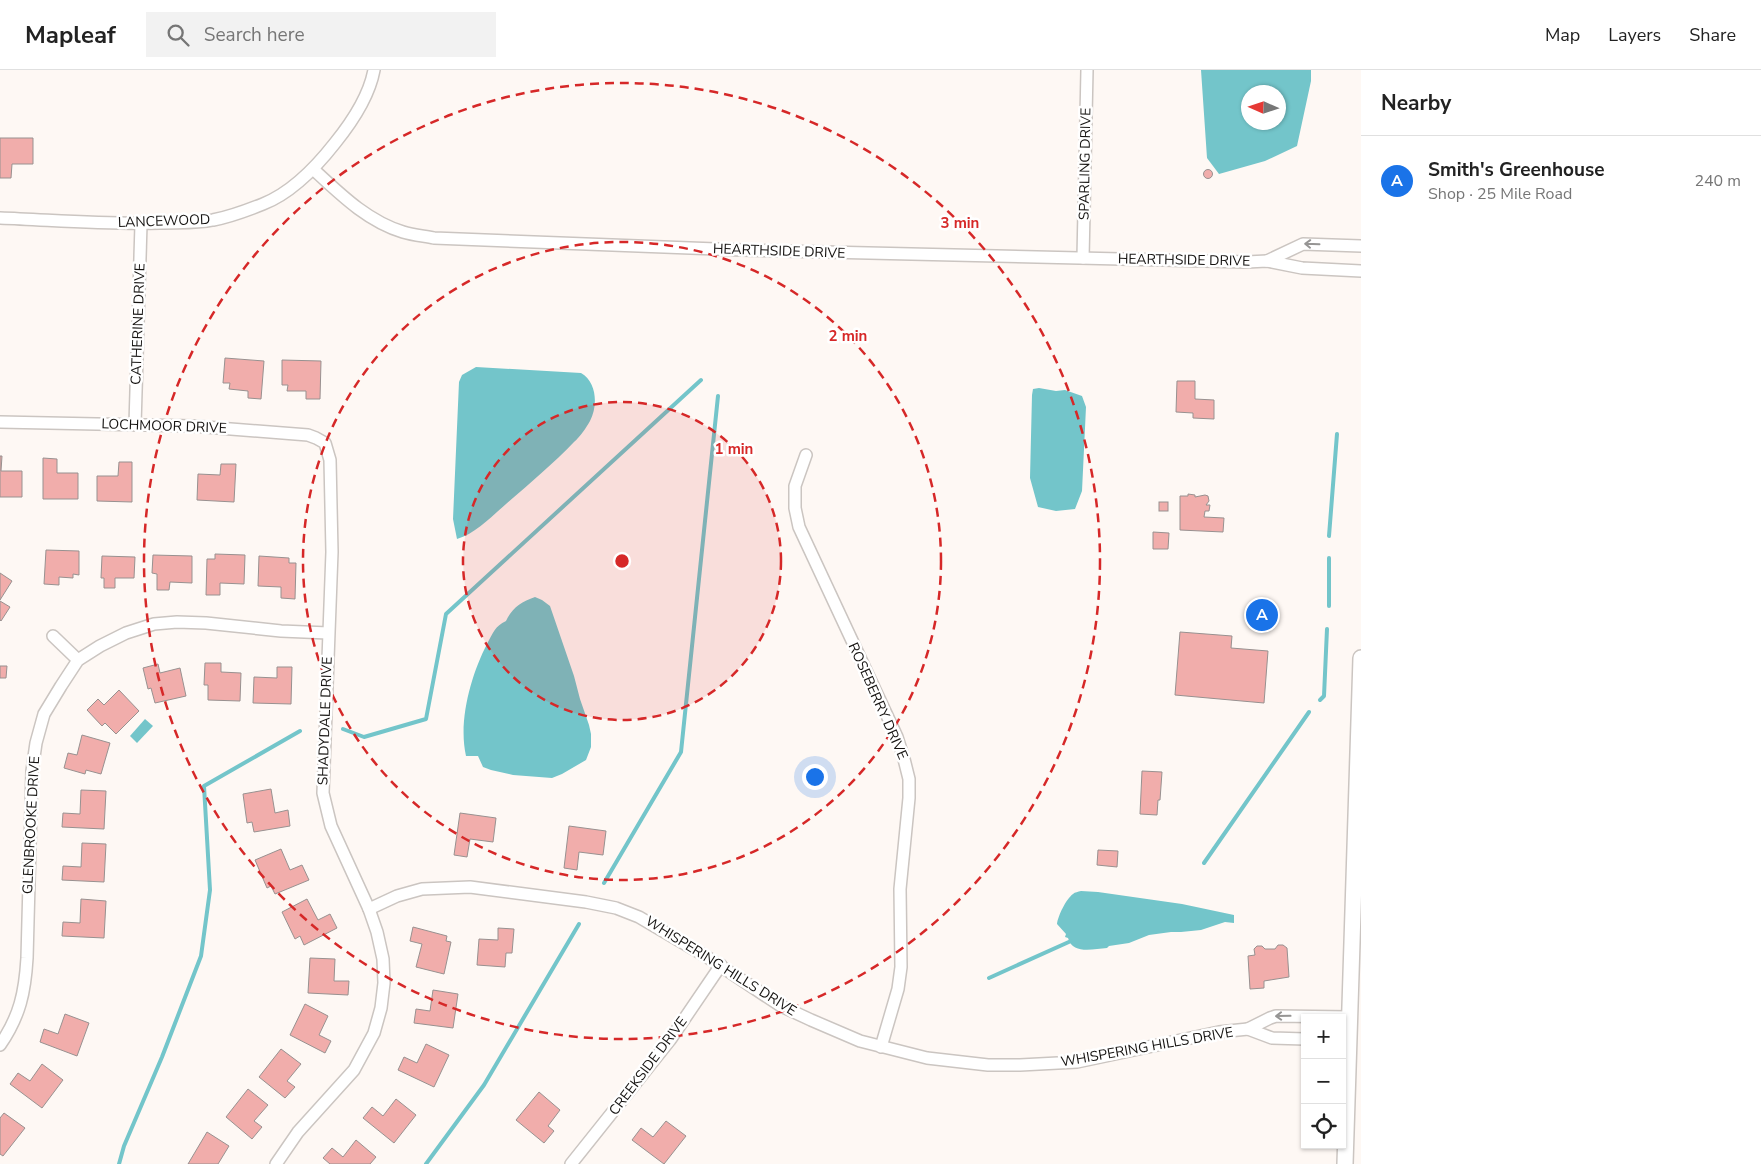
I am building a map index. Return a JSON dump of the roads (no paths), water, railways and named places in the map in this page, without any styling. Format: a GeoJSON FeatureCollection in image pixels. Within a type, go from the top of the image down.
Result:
{"type":"FeatureCollection","features":[{"type":"Feature","properties":{"kind":"street","name":"LANCEWOOD"},"geometry":{"type":"LineString","coordinates":[[0,218],[141,224],[212,220],[265,204],[298,183],[314,169],[350,125],[363,102],[374,70]]}},
{"type":"Feature","properties":{"kind":"street","name":"SPARLING DRIVE"},"geometry":{"type":"LineString","coordinates":[[1083,258],[1087,70]]}},
{"type":"Feature","properties":{"kind":"street","name":"HEARTHSIDE DRIVE"},"geometry":{"type":"LineString","coordinates":[[314,169],[351,204],[374,219],[403,232],[434,238],[742,250],[1267,261],[1302,268],[1361,271]]}},
{"type":"Feature","properties":{"kind":"street","name":"CATHERINE DRIVE"},"geometry":{"type":"LineString","coordinates":[[135,425],[141,224]]}},
{"type":"Feature","properties":{"kind":"street","name":"HEARTHSIDE DRIVE"},"geometry":{"type":"LineString","coordinates":[[1267,261],[1303,244],[1361,246]]}},
{"type":"Feature","properties":{"kind":"street","name":"LOCHMOOR DRIVE"},"geometry":{"type":"LineString","coordinates":[[0,422],[193,426],[308,435],[325,443]]}},
{"type":"Feature","properties":{"kind":"street","name":"SHADYDALE DRIVE"},"geometry":{"type":"LineString","coordinates":[[276,1164],[298,1132],[354,1070],[374,1033],[381,1008],[384,983],[383,959],[377,932],[369,909],[331,826],[323,793],[332,552],[330,460],[325,443]]}},
{"type":"Feature","properties":{"kind":"street","name":"ROSEBERRY DRIVE"},"geometry":{"type":"LineString","coordinates":[[806,455],[795,486],[795,508],[799,527],[897,737],[908,779],[908,820],[900,889],[901,967],[898,989],[881,1047]]}},
{"type":"Feature","properties":{"kind":"street","name":"GLENBROOKE DRIVE"},"geometry":{"type":"LineString","coordinates":[[0,1044],[17,1016],[25,988],[32,771],[36,743],[44,714],[78,660],[126,633],[154,624],[177,622],[206,623],[281,632],[328,633]]}},
{"type":"Feature","properties":{"kind":"street"},"geometry":{"type":"LineString","coordinates":[[53,636],[78,660]]}},
{"type":"Feature","properties":{"kind":"street"},"geometry":{"type":"LineString","coordinates":[[1346,1036],[1350,1017],[1361,658]]}},
{"type":"Feature","properties":{"kind":"street","name":"WHISPERING HILLS DRIVE"},"geometry":{"type":"LineString","coordinates":[[369,909],[397,896],[422,889],[445,887],[470,887],[586,902],[616,908],[639,916],[721,965],[781,1006],[846,1036],[927,1058],[957,1062],[988,1065],[1077,1062],[1218,1032],[1248,1029],[1276,1016],[1350,1017]]}},
{"type":"Feature","properties":{"kind":"street","name":"CREEKSIDE DRIVE"},"geometry":{"type":"LineString","coordinates":[[571,1164],[670,1040],[721,965]]}},
{"type":"Feature","properties":{"kind":"street","name":"WHISPERING HILLS DRIVE"},"geometry":{"type":"LineString","coordinates":[[1248,1029],[1272,1038],[1301,1039]]}},
{"type":"Feature","properties":{"kind":"street"},"geometry":{"type":"LineString","coordinates":[[1345,1059],[1345,1164]]}},
{"type":"Feature","properties":{"kind":"water"},"geometry":{"type":"Polygon","coordinates":[[[1201,70],[1311,70],[1311,81],[1297,146],[1265,161],[1219,174],[1207,158],[1201,70]]]}},
{"type":"Feature","properties":{"kind":"water"},"geometry":{"type":"Polygon","coordinates":[[[476,367],[581,373],[593,388],[595,402],[593,415],[583,432],[558,458],[483,524],[464,537],[457,539],[453,519],[459,382],[462,375],[476,367]]]}},
{"type":"Feature","properties":{"kind":"water"},"geometry":{"type":"Polygon","coordinates":[[[1039,388],[1056,391],[1065,390],[1082,396],[1086,407],[1082,491],[1075,509],[1056,511],[1038,507],[1030,478],[1032,395],[1033,389],[1039,388]]]}},
{"type":"Feature","properties":{"kind":"water"},"geometry":{"type":"Polygon","coordinates":[[[535,597],[550,606],[574,676],[591,734],[591,747],[586,760],[552,778],[513,775],[483,767],[478,756],[466,756],[464,742],[467,698],[481,656],[499,625],[506,621],[508,616],[521,603],[535,597]]]}},
{"type":"Feature","properties":{"kind":"water"},"geometry":{"type":"Polygon","coordinates":[[[145,719],[153,726],[137,743],[130,736],[145,719]]]}},
{"type":"Feature","properties":{"kind":"water"},"geometry":{"type":"Polygon","coordinates":[[[1081,891],[1182,904],[1234,915],[1234,923],[1225,922],[1201,930],[1149,935],[1129,943],[1109,946],[1107,948],[1079,949],[1074,947],[1068,938],[1065,937],[1066,934],[1057,924],[1068,900],[1074,893],[1081,891]]]}},
{"type":"Feature","properties":{"kind":"waterway"},"geometry":{"type":"LineString","coordinates":[[343,729],[364,737],[426,719],[446,614],[701,380]]}},
{"type":"Feature","properties":{"kind":"waterway"},"geometry":{"type":"LineString","coordinates":[[604,883],[681,752],[718,396]]}},
{"type":"Feature","properties":{"kind":"waterway"},"geometry":{"type":"LineString","coordinates":[[1329,536],[1337,434]]}},
{"type":"Feature","properties":{"kind":"waterway"},"geometry":{"type":"LineString","coordinates":[[1329,558],[1329,606]]}},
{"type":"Feature","properties":{"kind":"waterway"},"geometry":{"type":"LineString","coordinates":[[1320,700],[1324,696],[1327,629]]}},
{"type":"Feature","properties":{"kind":"waterway"},"geometry":{"type":"LineString","coordinates":[[1204,863],[1309,712]]}},
{"type":"Feature","properties":{"kind":"waterway"},"geometry":{"type":"LineString","coordinates":[[119,1164],[124,1146],[162,1057],[201,956],[210,890],[204,786],[300,731]]}},
{"type":"Feature","properties":{"kind":"waterway"},"geometry":{"type":"LineString","coordinates":[[426,1164],[484,1085],[579,924]]}},
{"type":"Feature","properties":{"kind":"waterway"},"geometry":{"type":"LineString","coordinates":[[989,978],[1071,941]]}},
{"type":"Feature","properties":{"kind":"place","name":"Smith's Greenhouse"},"geometry":{"type":"Point","coordinates":[1262,615]}}]}
